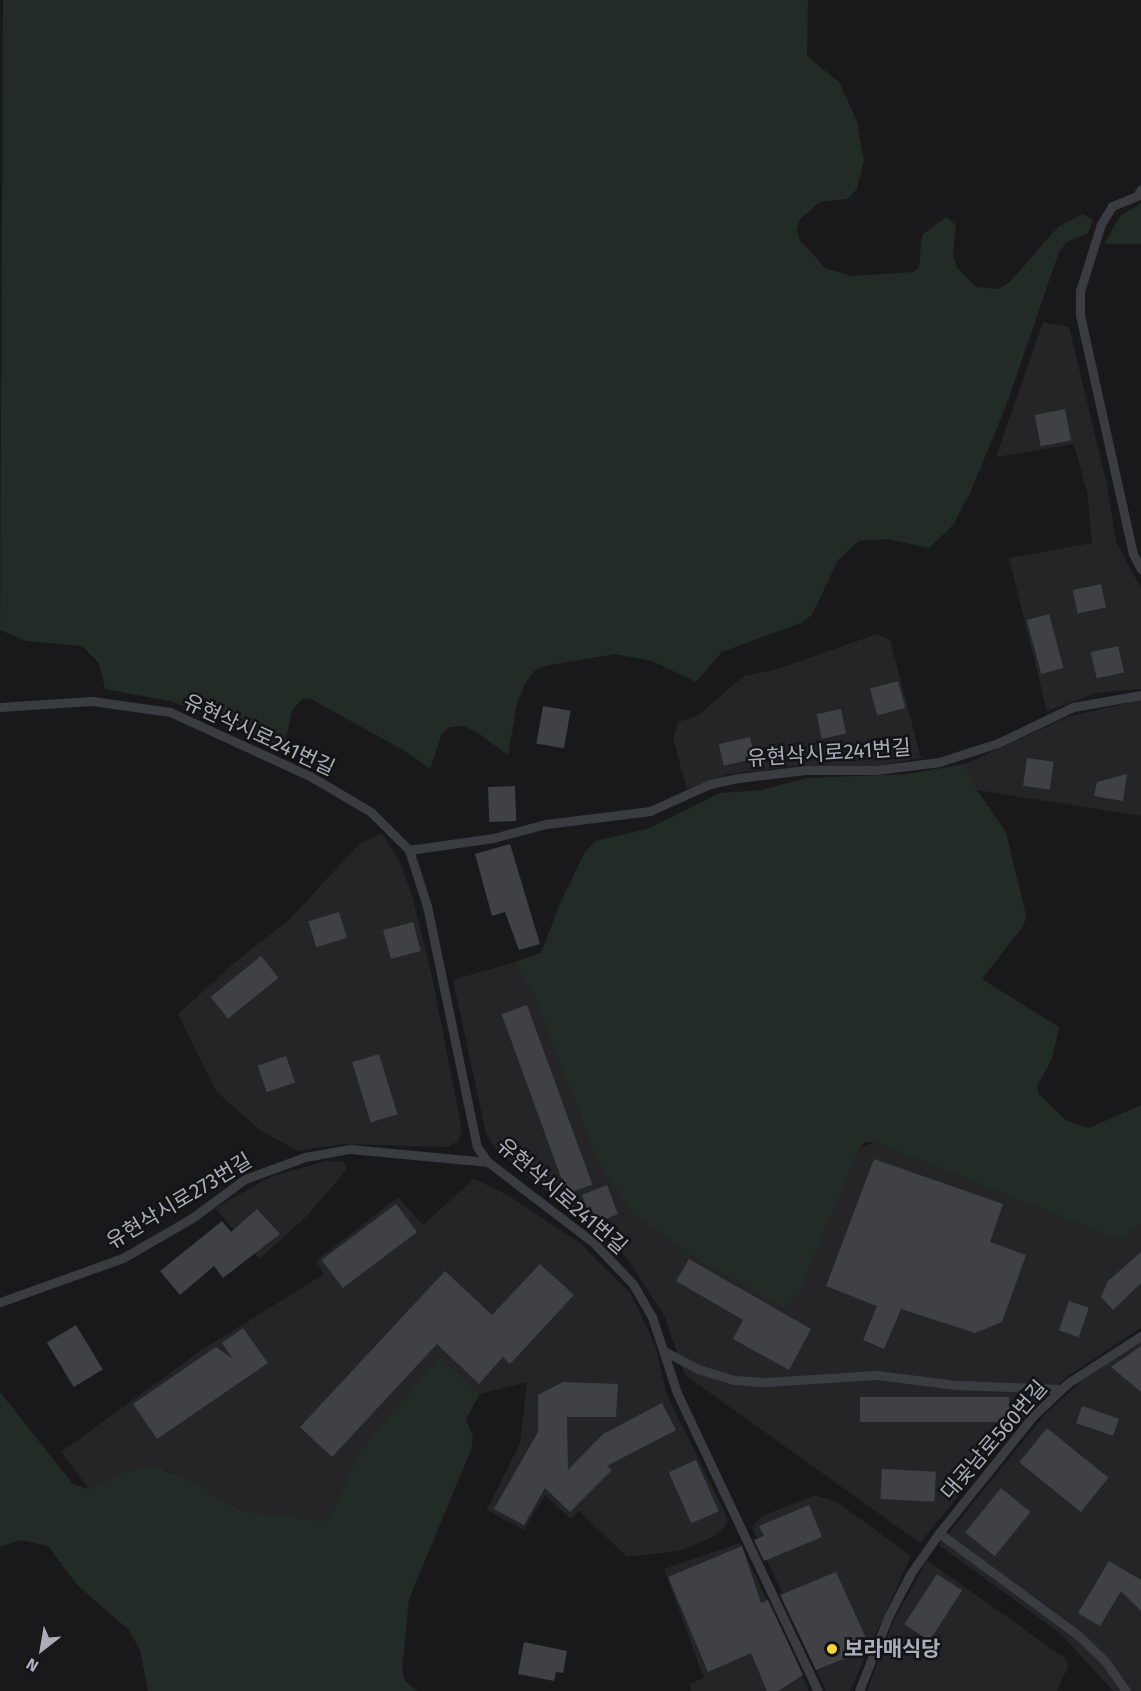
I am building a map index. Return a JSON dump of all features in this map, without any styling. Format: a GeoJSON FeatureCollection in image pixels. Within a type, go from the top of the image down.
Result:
{"type":"FeatureCollection","features":[{"type":"Feature","properties":{"kind":"lane"},"geometry":{"type":"LineString","coordinates":[[1141,189],[1137,196],[1112,206],[1101,224],[1080,291],[1080,315],[1133,554],[1141,569]]}},
{"type":"Feature","properties":{"kind":"lane","name":"유현삭시로241번길"},"geometry":{"type":"LineString","coordinates":[[409,850],[493,838],[546,824],[650,811],[710,784],[738,778],[806,770],[876,771],[939,762],[998,743],[1073,706],[1141,695]]}},
{"type":"Feature","properties":{"kind":"lane","name":"유현삭시로241번길"},"geometry":{"type":"LineString","coordinates":[[0,707],[92,701],[170,712],[310,776],[371,812],[409,850],[427,906],[477,1147],[488,1162],[594,1243],[633,1284],[664,1351],[677,1394],[818,1691]]}},
{"type":"Feature","properties":{"kind":"lane","name":"유현삭시로273번길"},"geometry":{"type":"LineString","coordinates":[[0,1302],[123,1258],[192,1218],[245,1179],[305,1157],[350,1149],[488,1162]]}},
{"type":"Feature","properties":{"kind":"lane","name":"대곶남로560번길"},"geometry":{"type":"LineString","coordinates":[[859,1691],[889,1615],[939,1533],[978,1481],[1061,1389],[1141,1336]]}},
{"type":"Feature","properties":{"kind":"lane"},"geometry":{"type":"LineString","coordinates":[[664,1351],[698,1369],[734,1380],[766,1382],[877,1375],[956,1385],[1061,1389]]}},
{"type":"Feature","properties":{"kind":"lane"},"geometry":{"type":"LineString","coordinates":[[939,1533],[1078,1635],[1106,1661],[1126,1691]]}},
{"type":"Feature","properties":{"kind":"shaded area"},"geometry":{"type":"Polygon","coordinates":[[[3,0],[808,0],[807,56],[839,82],[857,121],[864,161],[857,189],[847,199],[820,202],[800,219],[797,230],[800,240],[825,268],[852,276],[913,272],[919,267],[922,235],[946,217],[956,225],[953,255],[957,268],[976,287],[998,289],[1010,282],[1058,227],[1083,214],[1093,220],[1088,233],[1067,242],[1059,252],[1006,406],[971,491],[953,525],[929,548],[887,539],[859,541],[838,560],[812,615],[801,623],[722,652],[696,682],[652,661],[615,654],[545,666],[534,671],[524,686],[517,704],[508,755],[478,733],[464,726],[450,727],[442,733],[430,769],[405,751],[309,698],[301,700],[292,711],[283,752],[217,718],[170,701],[105,689],[99,663],[82,646],[26,641],[0,630],[3,0]]]}},
{"type":"Feature","properties":{"kind":"shaded area"},"geometry":{"type":"Polygon","coordinates":[[[1141,203],[1141,244],[1104,244],[1120,216],[1141,203]]]}},
{"type":"Feature","properties":{"kind":"shaded area"},"geometry":{"type":"Polygon","coordinates":[[[1043,322],[1069,327],[1107,485],[1116,542],[1141,588],[1141,689],[1096,693],[1047,711],[1009,558],[1092,543],[1087,492],[1074,444],[996,457],[1043,322]]]}},
{"type":"Feature","properties":{"kind":"shaded area"},"geometry":{"type":"Polygon","coordinates":[[[877,634],[890,640],[921,758],[876,766],[795,766],[729,774],[687,789],[673,739],[678,722],[697,716],[744,676],[774,670],[877,634]]]}},
{"type":"Feature","properties":{"kind":"shaded area"},"geometry":{"type":"Polygon","coordinates":[[[1141,700],[1141,816],[977,790],[965,764],[1070,716],[1141,700]]]}},
{"type":"Feature","properties":{"kind":"shaded area"},"geometry":{"type":"Polygon","coordinates":[[[965,764],[977,790],[1006,832],[1026,915],[1024,925],[982,979],[1059,1027],[1052,1059],[1037,1086],[1039,1094],[1067,1121],[1089,1128],[1141,1105],[1141,1224],[1128,1234],[1103,1234],[873,1142],[865,1142],[859,1149],[799,1295],[786,1309],[704,1264],[630,1211],[598,1163],[534,996],[514,962],[541,953],[561,901],[585,852],[595,841],[647,829],[720,793],[762,790],[806,778],[907,774],[965,764]]]}},
{"type":"Feature","properties":{"kind":"shaded area"},"geometry":{"type":"Polygon","coordinates":[[[382,833],[401,864],[413,899],[432,976],[462,1131],[458,1141],[448,1147],[342,1144],[298,1151],[261,1131],[216,1091],[178,1014],[233,964],[290,919],[359,844],[382,833]]]}},
{"type":"Feature","properties":{"kind":"shaded area"},"geometry":{"type":"Polygon","coordinates":[[[514,962],[534,996],[598,1163],[630,1211],[786,1309],[799,1295],[859,1149],[873,1142],[1103,1234],[1128,1234],[1141,1224],[1141,1328],[1068,1376],[1028,1411],[920,1543],[685,1375],[664,1315],[625,1256],[595,1225],[541,1187],[494,1147],[486,1133],[453,980],[514,962]]]}},
{"type":"Feature","properties":{"kind":"shaded area"},"geometry":{"type":"Polygon","coordinates":[[[327,1161],[344,1162],[347,1169],[306,1217],[259,1259],[215,1208],[272,1176],[327,1161]]]}},
{"type":"Feature","properties":{"kind":"shaded area"},"geometry":{"type":"Polygon","coordinates":[[[474,1179],[506,1194],[581,1244],[631,1294],[655,1345],[667,1395],[727,1517],[726,1525],[715,1536],[679,1551],[627,1557],[579,1511],[571,1519],[545,1495],[524,1530],[487,1510],[520,1443],[527,1382],[480,1394],[440,1358],[358,1453],[331,1516],[324,1521],[244,1511],[167,1470],[122,1473],[89,1489],[61,1452],[203,1349],[324,1274],[316,1261],[398,1197],[423,1225],[474,1179]]]}},
{"type":"Feature","properties":{"kind":"shaded area"},"geometry":{"type":"Polygon","coordinates":[[[1141,1342],[1141,1691],[1113,1691],[1061,1634],[939,1545],[1046,1413],[1084,1379],[1141,1342]]]}},
{"type":"Feature","properties":{"kind":"shaded area"},"geometry":{"type":"Polygon","coordinates":[[[440,1357],[480,1394],[466,1419],[473,1436],[471,1450],[409,1599],[402,1670],[405,1681],[417,1691],[148,1691],[140,1650],[129,1630],[77,1585],[48,1546],[20,1540],[0,1547],[0,1392],[73,1484],[89,1489],[122,1473],[154,1466],[184,1478],[243,1511],[324,1521],[331,1516],[358,1453],[440,1357]]]}},
{"type":"Feature","properties":{"kind":"shaded area"},"geometry":{"type":"Polygon","coordinates":[[[815,1495],[837,1502],[911,1556],[850,1691],[826,1691],[752,1527],[762,1516],[815,1495]]]}},
{"type":"Feature","properties":{"kind":"shaded area"},"geometry":{"type":"Polygon","coordinates":[[[740,1543],[809,1691],[691,1691],[689,1684],[704,1678],[664,1569],[740,1543]]]}},
{"type":"Feature","properties":{"kind":"shaded area"},"geometry":{"type":"Polygon","coordinates":[[[927,1560],[1066,1659],[1068,1667],[1057,1691],[867,1691],[893,1622],[927,1560]]]}},
{"type":"Feature","properties":{"kind":"building"},"geometry":{"type":"Polygon","coordinates":[[[1065,409],[1071,440],[1041,446],[1035,415],[1065,409]]]}},
{"type":"Feature","properties":{"kind":"building"},"geometry":{"type":"Polygon","coordinates":[[[1101,584],[1106,607],[1078,614],[1073,590],[1101,584]]]}},
{"type":"Feature","properties":{"kind":"building"},"geometry":{"type":"Polygon","coordinates":[[[1049,614],[1063,668],[1041,674],[1027,620],[1049,614]]]}},
{"type":"Feature","properties":{"kind":"building"},"geometry":{"type":"Polygon","coordinates":[[[1118,646],[1124,672],[1097,679],[1091,652],[1118,646]]]}},
{"type":"Feature","properties":{"kind":"building"},"geometry":{"type":"Polygon","coordinates":[[[898,681],[905,708],[877,716],[870,689],[898,681]]]}},
{"type":"Feature","properties":{"kind":"building"},"geometry":{"type":"Polygon","coordinates":[[[543,706],[571,711],[564,748],[536,743],[543,706]]]}},
{"type":"Feature","properties":{"kind":"building"},"geometry":{"type":"Polygon","coordinates":[[[841,709],[846,733],[822,739],[817,714],[841,709]]]}},
{"type":"Feature","properties":{"kind":"building"},"geometry":{"type":"Polygon","coordinates":[[[750,737],[755,758],[724,766],[719,744],[750,737]]]}},
{"type":"Feature","properties":{"kind":"building"},"geometry":{"type":"Polygon","coordinates":[[[1027,758],[1054,762],[1050,789],[1023,786],[1027,758]]]}},
{"type":"Feature","properties":{"kind":"building"},"geometry":{"type":"Polygon","coordinates":[[[1127,774],[1123,801],[1094,796],[1097,782],[1127,774]]]}},
{"type":"Feature","properties":{"kind":"building"},"geometry":{"type":"Polygon","coordinates":[[[515,786],[516,821],[489,822],[488,787],[515,786]]]}},
{"type":"Feature","properties":{"kind":"building"},"geometry":{"type":"Polygon","coordinates":[[[510,844],[540,944],[519,950],[505,912],[492,916],[475,854],[510,844]]]}},
{"type":"Feature","properties":{"kind":"building"},"geometry":{"type":"Polygon","coordinates":[[[339,912],[347,938],[316,947],[308,921],[339,912]]]}},
{"type":"Feature","properties":{"kind":"building"},"geometry":{"type":"Polygon","coordinates":[[[413,922],[421,951],[391,959],[383,930],[413,922]]]}},
{"type":"Feature","properties":{"kind":"building"},"geometry":{"type":"Polygon","coordinates":[[[261,956],[279,978],[228,1019],[210,997],[261,956]]]}},
{"type":"Feature","properties":{"kind":"building"},"geometry":{"type":"Polygon","coordinates":[[[527,1005],[592,1184],[567,1194],[502,1014],[527,1005]]]}},
{"type":"Feature","properties":{"kind":"building"},"geometry":{"type":"Polygon","coordinates":[[[379,1054],[397,1114],[371,1122],[352,1062],[379,1054]]]}},
{"type":"Feature","properties":{"kind":"building"},"geometry":{"type":"Polygon","coordinates":[[[286,1056],[295,1082],[267,1092],[258,1066],[286,1056]]]}},
{"type":"Feature","properties":{"kind":"building"},"geometry":{"type":"Polygon","coordinates":[[[874,1159],[1003,1204],[990,1242],[1026,1255],[1002,1322],[975,1333],[901,1309],[884,1349],[863,1340],[877,1306],[826,1286],[874,1159]]]}},
{"type":"Feature","properties":{"kind":"building"},"geometry":{"type":"Polygon","coordinates":[[[607,1185],[618,1214],[601,1221],[589,1214],[582,1195],[607,1185]]]}},
{"type":"Feature","properties":{"kind":"building"},"geometry":{"type":"Polygon","coordinates":[[[396,1204],[417,1232],[343,1288],[322,1260],[396,1204]]]}},
{"type":"Feature","properties":{"kind":"building"},"geometry":{"type":"Polygon","coordinates":[[[257,1209],[280,1234],[223,1278],[214,1266],[180,1295],[160,1271],[222,1221],[231,1232],[257,1209]]]}},
{"type":"Feature","properties":{"kind":"building"},"geometry":{"type":"Polygon","coordinates":[[[1141,1252],[1141,1283],[1113,1310],[1101,1297],[1108,1281],[1141,1252]]]}},
{"type":"Feature","properties":{"kind":"building"},"geometry":{"type":"Polygon","coordinates":[[[689,1259],[811,1329],[789,1370],[733,1339],[743,1320],[676,1281],[689,1259]]]}},
{"type":"Feature","properties":{"kind":"building"},"geometry":{"type":"Polygon","coordinates":[[[540,1264],[574,1295],[510,1364],[503,1357],[479,1384],[437,1344],[332,1457],[300,1427],[445,1271],[492,1315],[540,1264]]]}},
{"type":"Feature","properties":{"kind":"building"},"geometry":{"type":"Polygon","coordinates":[[[1069,1301],[1089,1308],[1079,1337],[1059,1330],[1069,1301]]]}},
{"type":"Feature","properties":{"kind":"building"},"geometry":{"type":"Polygon","coordinates":[[[76,1325],[103,1370],[74,1387],[47,1343],[76,1325]]]}},
{"type":"Feature","properties":{"kind":"building"},"geometry":{"type":"Polygon","coordinates":[[[243,1328],[268,1363],[157,1439],[133,1404],[216,1347],[233,1359],[222,1343],[243,1328]]]}},
{"type":"Feature","properties":{"kind":"building"},"geometry":{"type":"Polygon","coordinates":[[[1141,1346],[1141,1392],[1111,1367],[1141,1346]]]}},
{"type":"Feature","properties":{"kind":"building"},"geometry":{"type":"Polygon","coordinates":[[[563,1382],[618,1384],[616,1417],[567,1417],[568,1470],[603,1434],[662,1403],[676,1430],[607,1466],[612,1470],[570,1512],[545,1488],[524,1525],[494,1509],[538,1432],[538,1395],[563,1382]]]}},
{"type":"Feature","properties":{"kind":"building"},"geometry":{"type":"Polygon","coordinates":[[[860,1397],[1009,1397],[1009,1422],[860,1422],[860,1397]]]}},
{"type":"Feature","properties":{"kind":"building"},"geometry":{"type":"Polygon","coordinates":[[[1082,1406],[1119,1419],[1113,1436],[1076,1423],[1082,1406]]]}},
{"type":"Feature","properties":{"kind":"building"},"geometry":{"type":"Polygon","coordinates":[[[1047,1428],[1108,1478],[1081,1512],[1019,1462],[1047,1428]]]}},
{"type":"Feature","properties":{"kind":"building"},"geometry":{"type":"Polygon","coordinates":[[[696,1460],[719,1511],[691,1523],[669,1472],[696,1460]]]}},
{"type":"Feature","properties":{"kind":"building"},"geometry":{"type":"Polygon","coordinates":[[[882,1469],[936,1472],[934,1502],[880,1499],[882,1469]]]}},
{"type":"Feature","properties":{"kind":"building"},"geometry":{"type":"Polygon","coordinates":[[[1001,1488],[1031,1512],[995,1556],[965,1532],[1001,1488]]]}},
{"type":"Feature","properties":{"kind":"building"},"geometry":{"type":"Polygon","coordinates":[[[809,1505],[822,1537],[764,1561],[754,1540],[764,1536],[759,1526],[809,1505]]]}},
{"type":"Feature","properties":{"kind":"building"},"geometry":{"type":"Polygon","coordinates":[[[742,1546],[761,1603],[768,1600],[803,1675],[778,1691],[767,1691],[751,1653],[708,1672],[668,1577],[742,1546]]]}},
{"type":"Feature","properties":{"kind":"building"},"geometry":{"type":"Polygon","coordinates":[[[1109,1561],[1141,1580],[1141,1611],[1121,1591],[1100,1626],[1078,1613],[1109,1561]]]}},
{"type":"Feature","properties":{"kind":"building"},"geometry":{"type":"Polygon","coordinates":[[[836,1572],[866,1638],[849,1645],[853,1655],[816,1670],[780,1595],[836,1572]]]}},
{"type":"Feature","properties":{"kind":"building"},"geometry":{"type":"Polygon","coordinates":[[[937,1574],[962,1590],[929,1641],[904,1624],[937,1574]]]}},
{"type":"Feature","properties":{"kind":"building"},"geometry":{"type":"Polygon","coordinates":[[[524,1642],[567,1651],[563,1673],[556,1672],[554,1681],[518,1674],[524,1642]]]}},
{"type":"Feature","properties":{"kind":"place","name":"보라매식당"},"geometry":{"type":"Point","coordinates":[832,1649]}}]}
